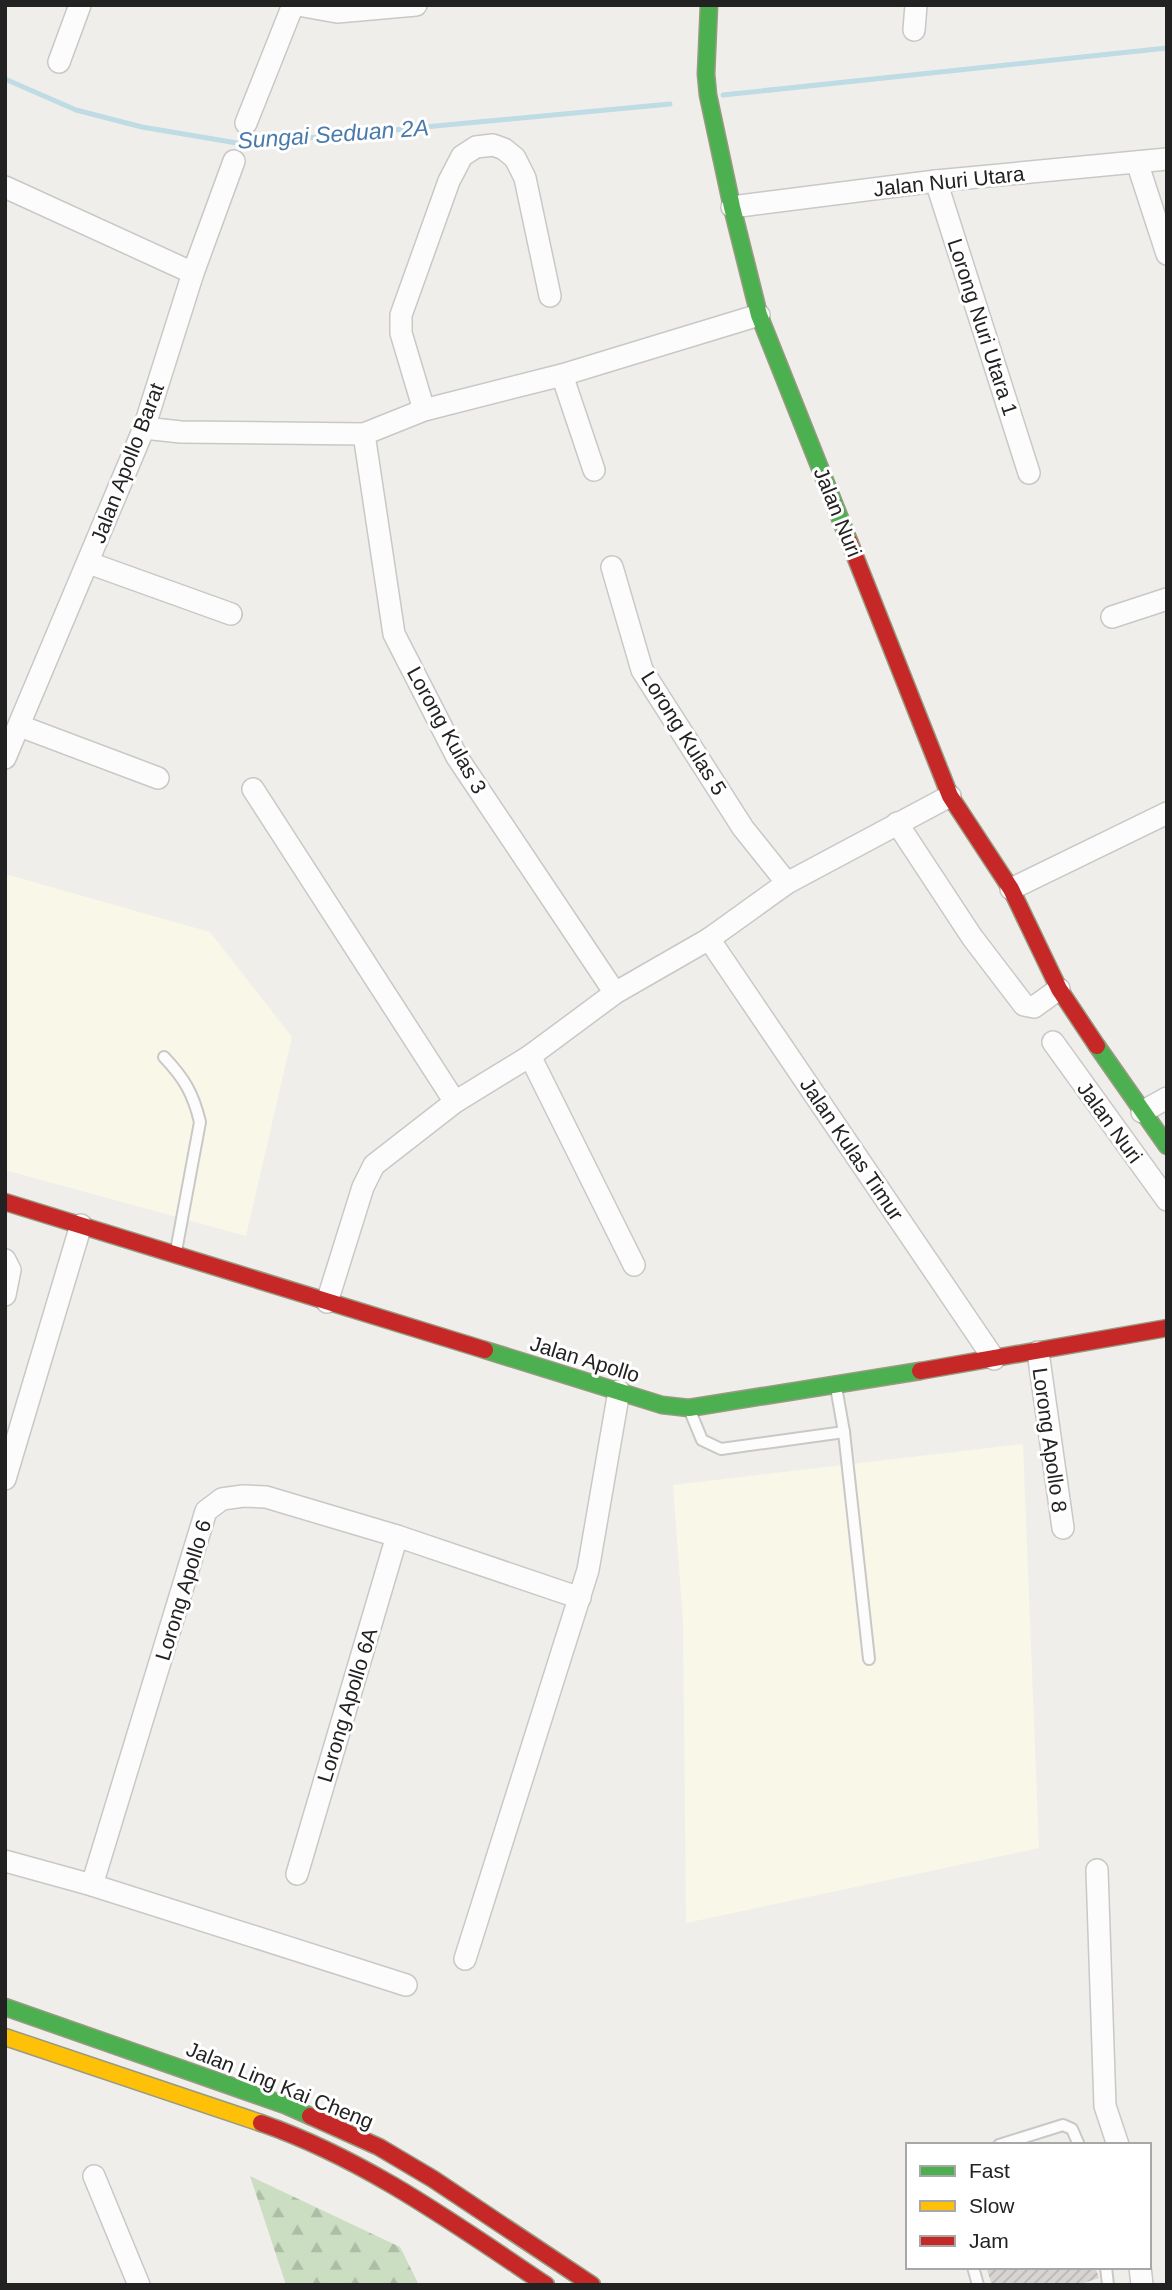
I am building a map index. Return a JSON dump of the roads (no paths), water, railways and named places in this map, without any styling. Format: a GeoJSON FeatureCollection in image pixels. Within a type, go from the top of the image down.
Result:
{"type":"FeatureCollection","features":[{"type":"Feature","properties":{"kind":"street"},"geometry":{"type":"LineString","coordinates":[[59,62],[80,5]]}},
{"type":"Feature","properties":{"kind":"street"},"geometry":{"type":"LineString","coordinates":[[246,123],[295,5],[337,12],[416,5]]}},
{"type":"Feature","properties":{"kind":"street","name":"Jalan Nuri"},"geometry":{"type":"LineString","coordinates":[[709,5],[706,74],[708,95],[759,315],[950,796],[1011,889],[1059,989],[1167,1146]]}},
{"type":"Feature","properties":{"kind":"street"},"geometry":{"type":"LineString","coordinates":[[914,30],[916,5]]}},
{"type":"Feature","properties":{"kind":"street"},"geometry":{"type":"LineString","coordinates":[[424,410],[401,333],[401,316],[449,181],[462,156],[476,147],[493,145],[504,149],[515,158],[520,168],[550,296]]}},
{"type":"Feature","properties":{"kind":"street","name":"Jalan Nuri Utara"},"geometry":{"type":"LineString","coordinates":[[732,207],[936,181],[1167,159]]}},
{"type":"Feature","properties":{"kind":"street","name":"Jalan Apollo Barat"},"geometry":{"type":"LineString","coordinates":[[5,758],[144,428],[193,273],[234,161]]}},
{"type":"Feature","properties":{"kind":"street"},"geometry":{"type":"LineString","coordinates":[[1137,162],[1167,254]]}},
{"type":"Feature","properties":{"kind":"street","name":"Lorong Nuri Utara 1"},"geometry":{"type":"LineString","coordinates":[[936,181],[1029,473]]}},
{"type":"Feature","properties":{"kind":"street"},"geometry":{"type":"LineString","coordinates":[[5,187],[193,273]]}},
{"type":"Feature","properties":{"kind":"street"},"geometry":{"type":"LineString","coordinates":[[144,428],[181,432],[364,434],[424,410],[562,375],[759,315]]}},
{"type":"Feature","properties":{"kind":"street"},"geometry":{"type":"LineString","coordinates":[[562,375],[594,470]]}},
{"type":"Feature","properties":{"kind":"street","name":"Lorong Kulas 3"},"geometry":{"type":"LineString","coordinates":[[364,434],[394,634],[457,757],[615,993]]}},
{"type":"Feature","properties":{"kind":"street"},"geometry":{"type":"LineString","coordinates":[[89,563],[231,614]]}},
{"type":"Feature","properties":{"kind":"street","name":"Lorong Kulas 5"},"geometry":{"type":"LineString","coordinates":[[612,567],[642,670],[743,828],[788,883]]}},
{"type":"Feature","properties":{"kind":"street"},"geometry":{"type":"LineString","coordinates":[[1112,617],[1167,599]]}},
{"type":"Feature","properties":{"kind":"street"},"geometry":{"type":"LineString","coordinates":[[20,726],[158,778]]}},
{"type":"Feature","properties":{"kind":"street"},"geometry":{"type":"LineString","coordinates":[[253,789],[455,1102]]}},
{"type":"Feature","properties":{"kind":"street"},"geometry":{"type":"LineString","coordinates":[[327,1302],[363,1187],[374,1165],[455,1102],[530,1056],[615,993],[709,939],[788,883],[950,796]]}},
{"type":"Feature","properties":{"kind":"street"},"geometry":{"type":"LineString","coordinates":[[1011,889],[1167,813]]}},
{"type":"Feature","properties":{"kind":"street"},"geometry":{"type":"LineString","coordinates":[[897,823],[972,937],[1024,1005],[1034,1007],[1059,989]]}},
{"type":"Feature","properties":{"kind":"street","name":"Jalan Kulas Timur"},"geometry":{"type":"LineString","coordinates":[[709,939],[994,1359]]}},
{"type":"Feature","properties":{"kind":"street","name":"Jalan Nuri"},"geometry":{"type":"LineString","coordinates":[[1054,1042],[1167,1200]]}},
{"type":"Feature","properties":{"kind":"street"},"geometry":{"type":"LineString","coordinates":[[530,1056],[634,1265]]}},
{"type":"Feature","properties":{"kind":"street"},"geometry":{"type":"LineString","coordinates":[[1074,1073],[1103,1056]]}},
{"type":"Feature","properties":{"kind":"street"},"geometry":{"type":"LineString","coordinates":[[1142,1112],[1167,1098]]}},
{"type":"Feature","properties":{"kind":"street","name":"Jalan Apollo"},"geometry":{"type":"LineString","coordinates":[[5,1202],[662,1405],[689,1408],[1038,1352],[1167,1328]]}},
{"type":"Feature","properties":{"kind":"street"},"geometry":{"type":"LineString","coordinates":[[5,1479],[81,1225]]}},
{"type":"Feature","properties":{"kind":"street"},"geometry":{"type":"LineString","coordinates":[[5,1260],[10,1270],[5,1295]]}},
{"type":"Feature","properties":{"kind":"street","name":"Lorong Apollo 8"},"geometry":{"type":"LineString","coordinates":[[1038,1352],[1063,1528]]}},
{"type":"Feature","properties":{"kind":"street"},"geometry":{"type":"LineString","coordinates":[[466,1959],[588,1570],[619,1391]]}},
{"type":"Feature","properties":{"kind":"street","name":"Lorong Apollo 6"},"geometry":{"type":"LineString","coordinates":[[92,1885],[206,1511],[222,1499],[266,1497],[397,1536],[580,1598]]}},
{"type":"Feature","properties":{"kind":"street","name":"Lorong Apollo 6A"},"geometry":{"type":"LineString","coordinates":[[297,1874],[397,1536]]}},
{"type":"Feature","properties":{"kind":"street"},"geometry":{"type":"LineString","coordinates":[[5,1861],[92,1885],[406,1985]]}},
{"type":"Feature","properties":{"kind":"street"},"geometry":{"type":"LineString","coordinates":[[1097,1870],[1105,2106],[1117,2143]]}},
{"type":"Feature","properties":{"kind":"street","name":"Jalan Ling Kai Cheng"},"geometry":{"type":"LineString","coordinates":[[5,2007],[285,2105],[379,2147],[433,2179],[592,2285]]}},
{"type":"Feature","properties":{"kind":"street","name":"Jalan Ling Kai Cheng"},"geometry":{"type":"LineString","coordinates":[[5,2037],[301,2137],[337,2153],[387,2182],[546,2285]]}},
{"type":"Feature","properties":{"kind":"street"},"geometry":{"type":"LineString","coordinates":[[94,2176],[139,2285]]}},
{"type":"Feature","properties":{"kind":"lane"},"geometry":{"type":"LineString","coordinates":[[164,1057],[182,1076],[194,1100],[200,1122],[176,1255]]}},
{"type":"Feature","properties":{"kind":"lane"},"geometry":{"type":"LineString","coordinates":[[835,1385],[844,1432],[869,1659]]}},
{"type":"Feature","properties":{"kind":"lane"},"geometry":{"type":"LineString","coordinates":[[689,1408],[702,1440],[721,1449],[844,1432]]}},
{"type":"Feature","properties":{"kind":"lane"},"geometry":{"type":"LineString","coordinates":[[1005,2143],[1063,2125],[1072,2129],[1078,2143]]}},
{"type":"Feature","properties":{"kind":"waterway"},"geometry":{"type":"LineString","coordinates":[[723,95],[1167,48]]}},
{"type":"Feature","properties":{"kind":"waterway","name":"Sungai Seduan 2A"},"geometry":{"type":"LineString","coordinates":[[5,79],[76,110],[142,127],[243,144],[670,104]]}}]}
